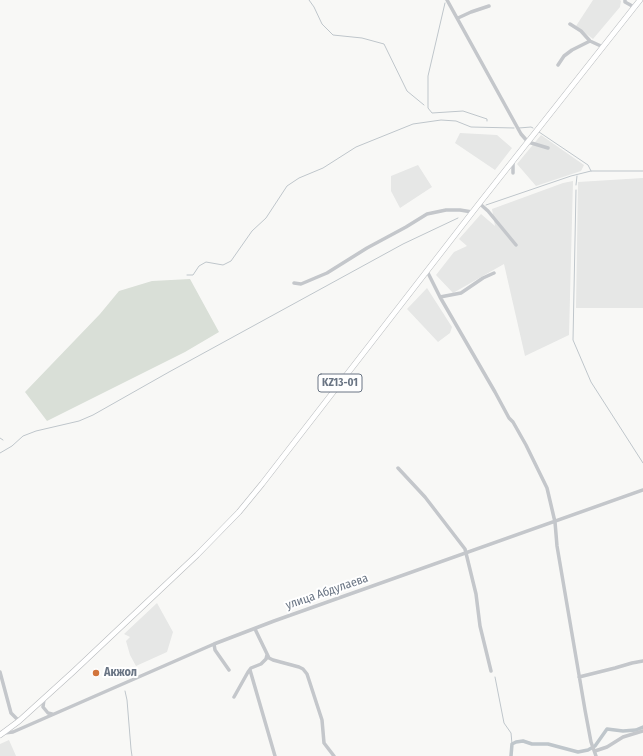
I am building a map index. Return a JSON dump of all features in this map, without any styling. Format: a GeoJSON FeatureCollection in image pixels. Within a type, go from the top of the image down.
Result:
{"type":"FeatureCollection","features":[{"type":"Feature","properties":{"kind":"highway","name":"KZ13-01"},"geometry":{"type":"LineString","coordinates":[[2,734],[44,699],[197,555],[239,512],[479,203],[640,0]]}},
{"type":"Feature","properties":{"kind":"street"},"geometry":{"type":"LineString","coordinates":[[447,0],[518,131],[528,142],[548,148]]}},
{"type":"Feature","properties":{"kind":"street"},"geometry":{"type":"LineString","coordinates":[[625,0],[625,2],[634,7]]}},
{"type":"Feature","properties":{"kind":"street"},"geometry":{"type":"LineString","coordinates":[[458,18],[489,6]]}},
{"type":"Feature","properties":{"kind":"street"},"geometry":{"type":"LineString","coordinates":[[570,24],[590,41],[603,47]]}},
{"type":"Feature","properties":{"kind":"street"},"geometry":{"type":"LineString","coordinates":[[558,65],[564,56],[572,50],[590,41]]}},
{"type":"Feature","properties":{"kind":"street"},"geometry":{"type":"LineString","coordinates":[[513,161],[513,173]]}},
{"type":"Feature","properties":{"kind":"street"},"geometry":{"type":"LineString","coordinates":[[479,203],[488,211],[516,245]]}},
{"type":"Feature","properties":{"kind":"street"},"geometry":{"type":"LineString","coordinates":[[294,283],[301,284],[326,273],[366,248],[427,214],[446,210],[472,212]]}},
{"type":"Feature","properties":{"kind":"street"},"geometry":{"type":"LineString","coordinates":[[488,211],[493,210]]}},
{"type":"Feature","properties":{"kind":"street"},"geometry":{"type":"LineString","coordinates":[[427,271],[440,298],[526,445],[547,488],[555,522],[565,604],[593,748],[596,756]]}},
{"type":"Feature","properties":{"kind":"street"},"geometry":{"type":"LineString","coordinates":[[440,298],[461,293],[483,278],[494,273]]}},
{"type":"Feature","properties":{"kind":"street"},"geometry":{"type":"LineString","coordinates":[[398,468],[425,497],[464,546],[477,601],[480,626],[491,671]]}},
{"type":"Feature","properties":{"kind":"street","name":"улица Абдулаева"},"geometry":{"type":"LineString","coordinates":[[2,734],[13,732],[214,644],[643,490]]}},
{"type":"Feature","properties":{"kind":"street"},"geometry":{"type":"LineString","coordinates":[[255,629],[267,655],[273,660],[299,667],[307,674],[322,720],[324,743],[334,756]]}},
{"type":"Feature","properties":{"kind":"street"},"geometry":{"type":"LineString","coordinates":[[214,644],[215,650],[229,670]]}},
{"type":"Feature","properties":{"kind":"street"},"geometry":{"type":"LineString","coordinates":[[234,697],[250,670],[261,664],[266,659],[267,655]]}},
{"type":"Feature","properties":{"kind":"street"},"geometry":{"type":"LineString","coordinates":[[579,677],[632,663],[643,662]]}},
{"type":"Feature","properties":{"kind":"street"},"geometry":{"type":"LineString","coordinates":[[250,670],[275,756]]}},
{"type":"Feature","properties":{"kind":"street"},"geometry":{"type":"LineString","coordinates":[[0,672],[11,713],[19,721]]}},
{"type":"Feature","properties":{"kind":"street"},"geometry":{"type":"LineString","coordinates":[[44,699],[42,706],[48,714],[54,714]]}},
{"type":"Feature","properties":{"kind":"street"},"geometry":{"type":"LineString","coordinates":[[593,748],[607,747],[623,737],[643,731]]}},
{"type":"Feature","properties":{"kind":"shaded area"},"geometry":{"type":"Polygon","coordinates":[[[593,0],[621,1],[620,7],[593,39],[576,26],[593,0]]]}},
{"type":"Feature","properties":{"kind":"shaded area"},"geometry":{"type":"Polygon","coordinates":[[[460,133],[497,135],[512,148],[495,170],[455,143],[460,133]]]}},
{"type":"Feature","properties":{"kind":"shaded area"},"geometry":{"type":"Polygon","coordinates":[[[541,135],[584,165],[581,171],[536,186],[517,164],[541,135]]]}},
{"type":"Feature","properties":{"kind":"shaded area"},"geometry":{"type":"Polygon","coordinates":[[[418,165],[432,187],[400,208],[391,191],[391,176],[418,165]]]}},
{"type":"Feature","properties":{"kind":"shaded area"},"geometry":{"type":"Polygon","coordinates":[[[643,178],[643,308],[576,308],[578,182],[643,178]]]}},
{"type":"Feature","properties":{"kind":"shaded area"},"geometry":{"type":"Polygon","coordinates":[[[573,181],[569,335],[525,356],[504,264],[453,293],[436,275],[454,252],[467,246],[459,239],[481,214],[495,226],[492,209],[563,183],[573,181]]]}},
{"type":"Feature","properties":{"kind":"shaded area"},"geometry":{"type":"Polygon","coordinates":[[[190,279],[219,332],[185,352],[47,421],[25,392],[100,314],[119,291],[152,281],[190,279]]]}},
{"type":"Feature","properties":{"kind":"shaded area"},"geometry":{"type":"Polygon","coordinates":[[[427,288],[452,327],[450,333],[438,342],[407,309],[427,288]]]}},
{"type":"Feature","properties":{"kind":"shaded area"},"geometry":{"type":"Polygon","coordinates":[[[157,603],[173,632],[167,652],[136,666],[130,655],[126,641],[130,637],[124,634],[157,603]]]}},
{"type":"Feature","properties":{"kind":"shaded area"},"geometry":{"type":"Polygon","coordinates":[[[9,740],[16,756],[0,756],[0,744],[9,740]]]}},
{"type":"Feature","properties":{"kind":"waterway"},"geometry":{"type":"LineString","coordinates":[[309,0],[322,24],[333,35],[362,38],[384,44],[407,91],[424,105]]}},
{"type":"Feature","properties":{"kind":"waterway"},"geometry":{"type":"LineString","coordinates":[[445,3],[428,76],[428,108],[432,113],[463,111],[487,119],[487,121]]}},
{"type":"Feature","properties":{"kind":"waterway"},"geometry":{"type":"LineString","coordinates":[[187,275],[193,275],[199,266],[206,262],[223,265],[231,261],[252,231],[266,218],[287,186],[299,178],[323,168],[356,147],[413,124],[441,120],[456,121],[471,127],[514,128]]}},
{"type":"Feature","properties":{"kind":"waterway"},"geometry":{"type":"LineString","coordinates":[[519,128],[533,128]]}},
{"type":"Feature","properties":{"kind":"waterway"},"geometry":{"type":"LineString","coordinates":[[539,132],[588,165],[591,171]]}},
{"type":"Feature","properties":{"kind":"waterway"},"geometry":{"type":"LineString","coordinates":[[486,205],[571,176],[591,171],[643,171]]}},
{"type":"Feature","properties":{"kind":"waterway"},"geometry":{"type":"LineString","coordinates":[[576,185],[577,176]]}},
{"type":"Feature","properties":{"kind":"waterway"},"geometry":{"type":"LineString","coordinates":[[576,190],[573,340],[591,382],[643,463]]}},
{"type":"Feature","properties":{"kind":"waterway"},"geometry":{"type":"LineString","coordinates":[[0,453],[12,446],[23,436],[36,431],[79,421],[93,415],[403,244],[458,218]]}},
{"type":"Feature","properties":{"kind":"waterway"},"geometry":{"type":"LineString","coordinates":[[495,677],[504,723],[511,733],[512,744]]}},
{"type":"Feature","properties":{"kind":"waterway"},"geometry":{"type":"LineString","coordinates":[[125,691],[132,756]]}},
{"type":"Feature","properties":{"kind":"waterway"},"geometry":{"type":"LineString","coordinates":[[511,756],[512,744],[516,742],[523,741],[532,744],[548,744],[578,752],[588,750],[595,746],[607,729],[623,731],[636,730],[643,727]]}},
{"type":"Feature","properties":{"kind":"place","name":"Акжол"},"geometry":{"type":"Point","coordinates":[96,673]}}]}
